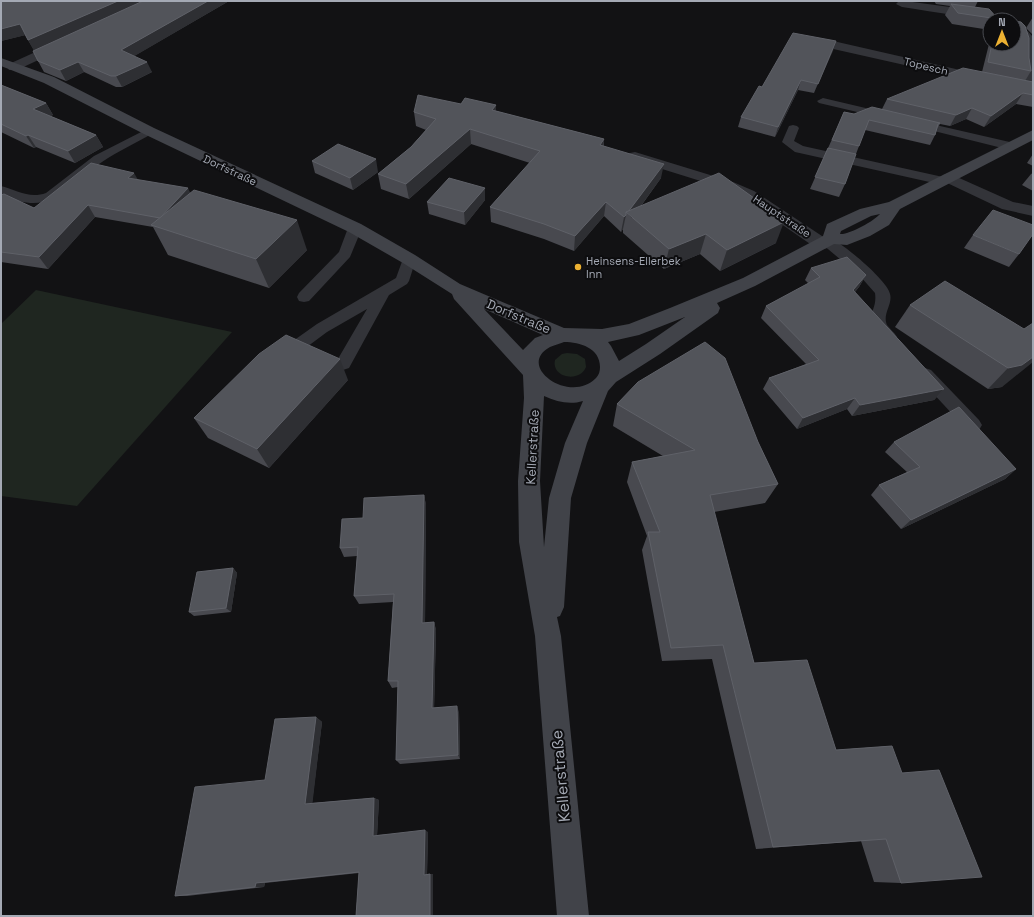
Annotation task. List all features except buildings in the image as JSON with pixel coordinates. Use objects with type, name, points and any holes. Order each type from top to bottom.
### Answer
[{"type":"main road","name":"Dorfstraße","points":[[7,64],[49,80],[149,131],[355,228],[409,259],[454,288],[541,327],[572,336]]},
{"type":"main road","name":"Hauptstraße","points":[[572,336],[602,336],[632,330],[749,282],[827,241],[847,240],[883,221],[894,206],[1033,134]]},
{"type":"main road","name":"Hauptstraße","points":[[604,382],[749,282]]},
{"type":"main road","name":"Dorfstraße","points":[[454,288],[530,373]]},
{"type":"main road","points":[[572,336],[593,341],[602,348],[608,356],[611,366],[604,382],[588,393],[576,396],[562,395],[539,385],[530,373],[529,359],[533,350],[540,343],[551,337],[572,336]]},
{"type":"main road","name":"Kellerstraße","points":[[530,373],[534,398],[529,481],[531,542],[548,636],[572,916]]},
{"type":"main road","name":"Kellerstraße","points":[[548,636],[560,498],[576,443],[604,382]]},
{"type":"street","points":[[902,4],[982,16]]},
{"type":"street","points":[[1022,33],[1029,40],[1030,54],[1028,68],[1030,80],[1033,85]]},
{"type":"street","points":[[7,64],[74,38]]},
{"type":"street","name":"Topesch","points":[[820,42],[1033,90]]},
{"type":"street","name":"Hauptstraße","points":[[617,151],[735,188],[748,194],[827,241]]},
{"type":"street","points":[[946,180],[1008,206],[1033,211]]},
{"type":"lane","points":[[823,101],[1010,146]]},
{"type":"lane","points":[[793,128],[788,142],[799,149],[946,180]]},
{"type":"lane","points":[[1,190],[14,196],[31,200],[43,199],[50,196],[98,159],[149,131]]},
{"type":"lane","points":[[304,297],[345,254],[355,228]]},
{"type":"lane","points":[[827,241],[882,290],[884,296],[877,318],[882,329],[897,345]]},
{"type":"lane","points":[[271,364],[322,328],[402,281],[409,259]]},
{"type":"lane","points":[[343,364],[383,292]]},
{"type":"lane","points":[[913,361],[984,437]]},
{"type":"shaded area","points":[[36,290],[232,332],[77,506],[1,496],[1,324]]},
{"type":"shaded area","points":[[562,354],[577,354],[585,359],[586,367],[583,372],[572,377],[561,374],[557,371],[555,360]]},
{"type":"place","name":"Heinsens-Ellerbek Inn","points":[[578,267]]}]
